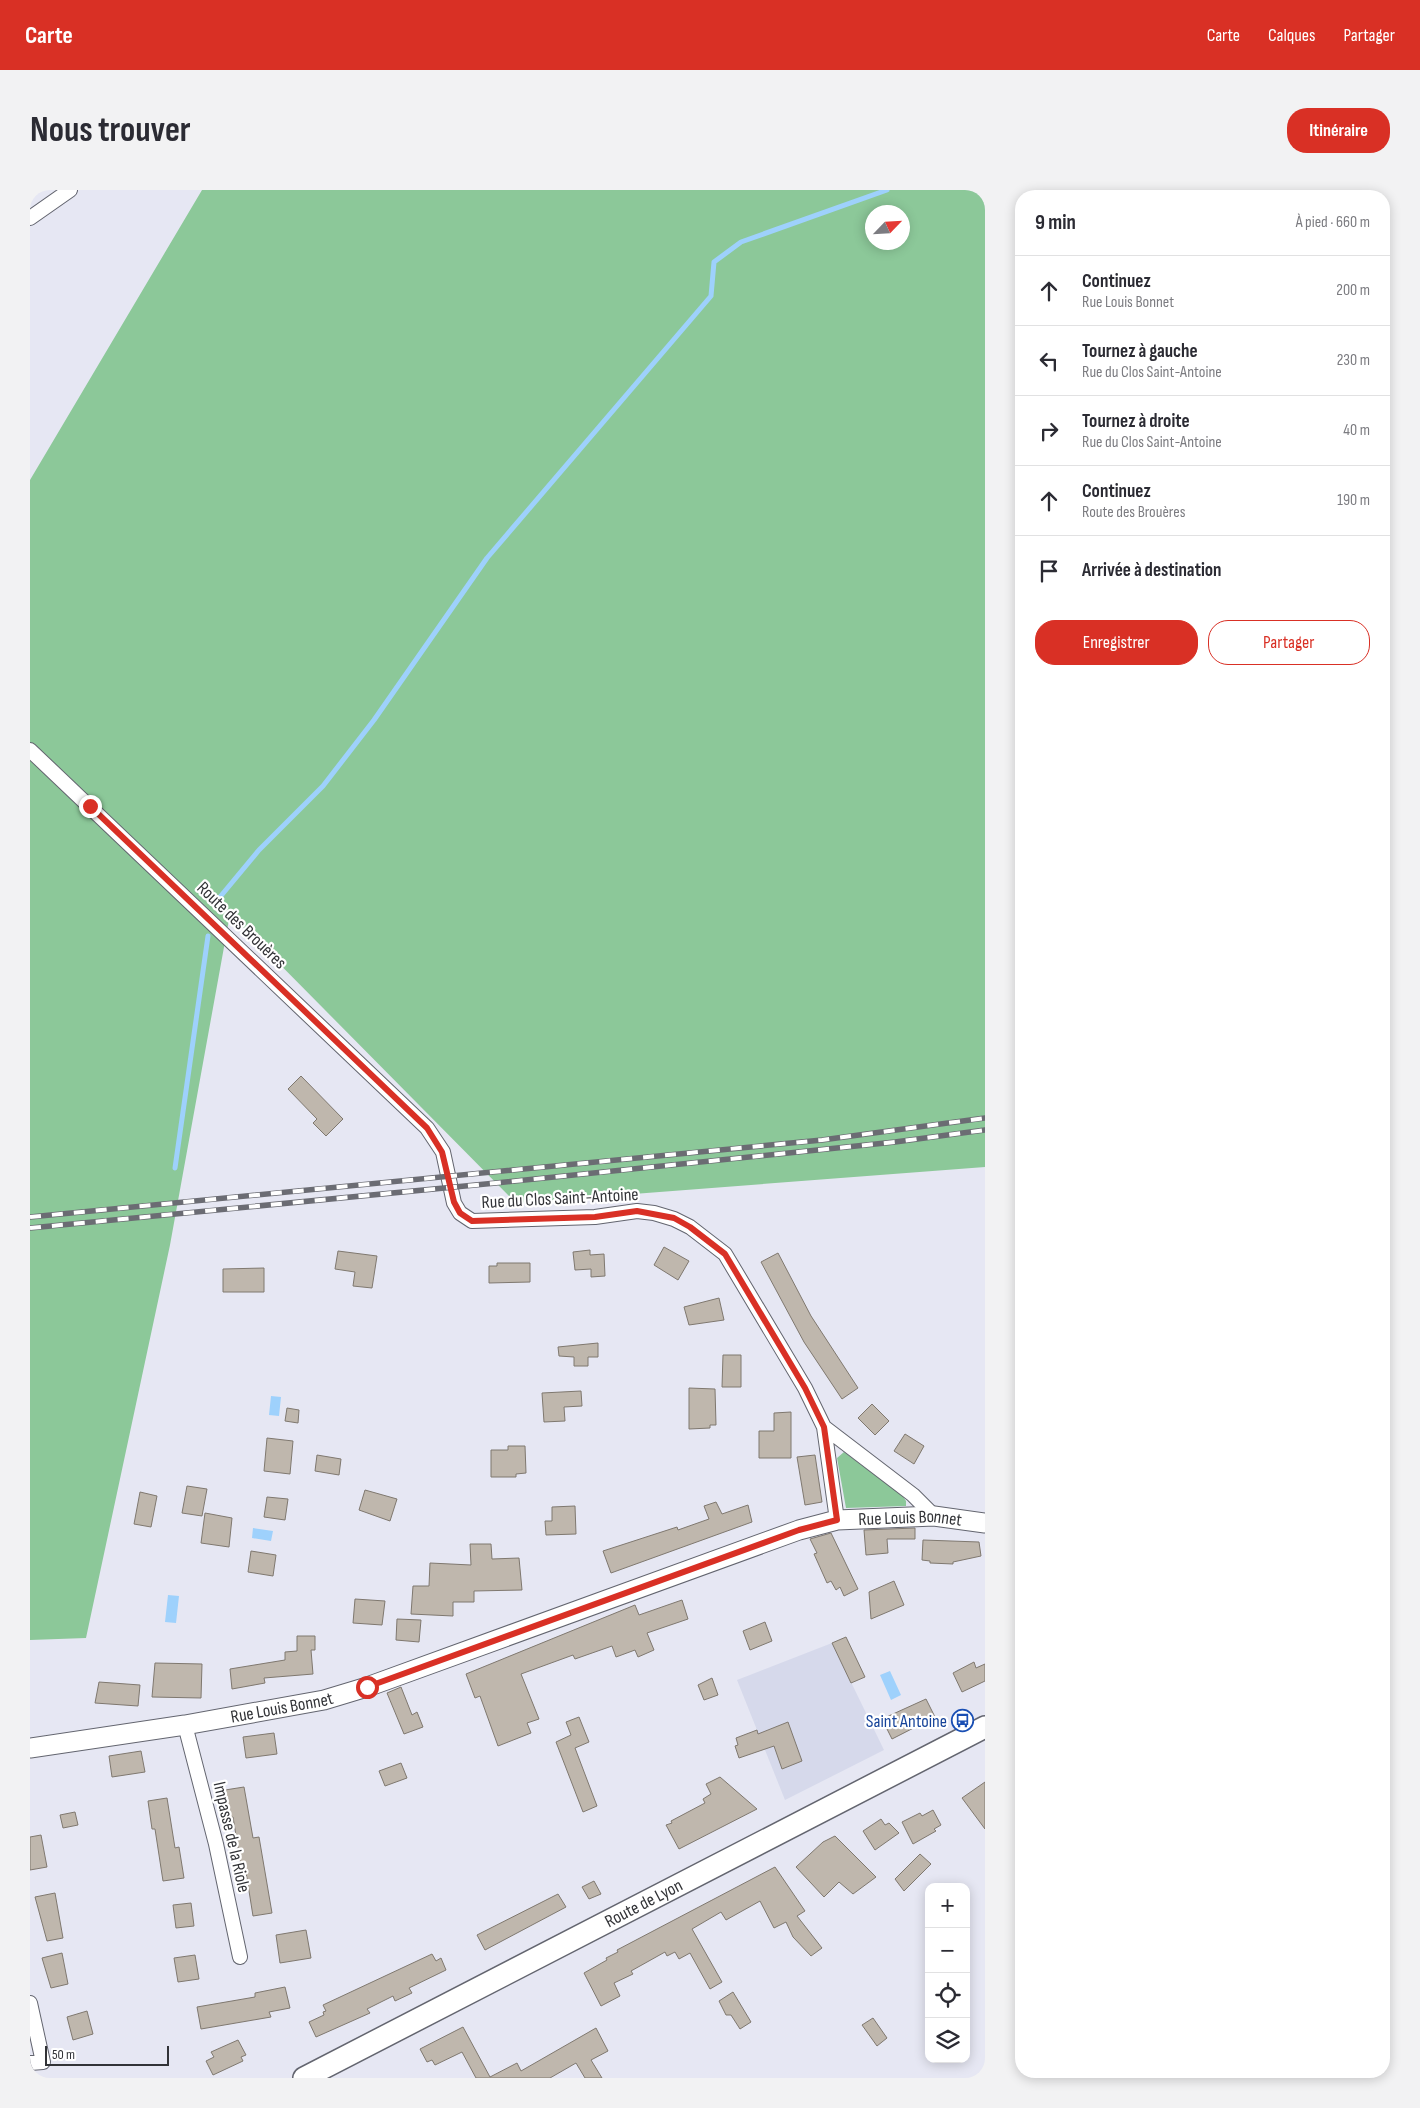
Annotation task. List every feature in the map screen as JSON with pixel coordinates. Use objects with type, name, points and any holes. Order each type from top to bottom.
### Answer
[{"type":"main road","name":"Route de Lyon","points":[[304,2078],[985,1727]]},
{"type":"street","points":[[30,218],[70,190]]},
{"type":"street","name":"Route des Brouères","points":[[30,750],[427,1128]]},
{"type":"street","name":"Rue du Clos Saint-Antoine","points":[[427,1128],[442,1152],[454,1202],[460,1213],[472,1221],[595,1217],[637,1211],[674,1218],[708,1240],[725,1254],[739,1274],[805,1388],[824,1427],[837,1520]]},
{"type":"street","name":"Rue du Clos Saint-Antoine","points":[[824,1427],[913,1495],[934,1516]]},
{"type":"street","name":"Rue Louis Bonnet","points":[[30,1748],[185,1725],[324,1700],[367,1687],[799,1530],[837,1520],[934,1516],[985,1523]]},
{"type":"street","name":"Impasse de la Riole","points":[[185,1725],[216,1844],[240,1957]]},
{"type":"street","points":[[30,2003],[32,2023],[43,2062],[30,2063]]},
{"type":"shaded area","points":[[832,1643],[884,1750],[785,1800],[737,1680]]},
{"type":"green space","points":[[202,190],[985,190],[985,1167],[516,1203],[230,914],[170,1245],[86,1638],[30,1640],[30,480]]},
{"type":"green space","points":[[844,1452],[902,1495],[906,1501],[906,1506],[846,1508],[837,1458]]},
{"type":"water","points":[[271,1396],[281,1397],[279,1416],[269,1415]]},
{"type":"water","points":[[253,1528],[273,1531],[271,1541],[252,1538]]},
{"type":"water","points":[[168,1595],[179,1596],[176,1623],[165,1622]]},
{"type":"water","points":[[890,1671],[901,1695],[891,1700],[880,1675]]},
{"type":"building","points":[[301,1076],[343,1119],[326,1136],[313,1123],[317,1119],[288,1089]]},
{"type":"building","points":[[664,1247],[689,1261],[678,1280],[654,1265]]},
{"type":"building","points":[[590,1250],[590,1255],[604,1254],[605,1276],[591,1277],[591,1269],[575,1270],[573,1252]]},
{"type":"building","points":[[338,1251],[377,1256],[372,1288],[353,1286],[355,1272],[335,1269]]},
{"type":"building","points":[[778,1253],[811,1316],[858,1388],[842,1399],[804,1342],[761,1262]]},
{"type":"building","points":[[497,1263],[530,1263],[530,1282],[489,1283],[489,1266],[497,1266]]},
{"type":"building","points":[[264,1268],[264,1292],[223,1292],[223,1269]]},
{"type":"building","points":[[719,1298],[724,1320],[689,1325],[684,1307]]},
{"type":"building","points":[[598,1343],[598,1357],[588,1357],[588,1366],[574,1366],[574,1357],[559,1356],[558,1347]]},
{"type":"building","points":[[723,1355],[741,1355],[741,1387],[722,1387]]},
{"type":"building","points":[[689,1388],[715,1389],[716,1425],[710,1425],[710,1428],[689,1429]]},
{"type":"building","points":[[581,1391],[582,1406],[564,1407],[565,1421],[544,1422],[542,1393]]},
{"type":"building","points":[[872,1404],[889,1421],[875,1435],[858,1418]]},
{"type":"building","points":[[287,1408],[299,1410],[298,1423],[285,1421]]},
{"type":"building","points":[[791,1412],[791,1458],[759,1458],[759,1431],[774,1431],[774,1413]]},
{"type":"building","points":[[905,1434],[924,1446],[914,1464],[894,1451]]},
{"type":"building","points":[[267,1438],[293,1441],[290,1474],[264,1471]]},
{"type":"building","points":[[508,1446],[525,1446],[526,1473],[516,1474],[516,1477],[491,1477],[491,1450],[508,1450]]},
{"type":"building","points":[[317,1455],[341,1459],[339,1475],[315,1471]]},
{"type":"building","points":[[815,1455],[822,1502],[805,1505],[797,1457]]},
{"type":"building","points":[[187,1486],[207,1489],[202,1516],[182,1513]]},
{"type":"building","points":[[365,1490],[397,1499],[390,1521],[359,1510]]},
{"type":"building","points":[[140,1492],[157,1496],[151,1527],[134,1524]]},
{"type":"building","points":[[267,1497],[288,1499],[285,1520],[264,1517]]},
{"type":"building","points":[[716,1502],[722,1514],[748,1505],[752,1522],[611,1573],[603,1551],[677,1527],[678,1530],[709,1519],[704,1506]]},
{"type":"building","points":[[575,1506],[576,1534],[546,1535],[545,1521],[552,1521],[552,1507]]},
{"type":"building","points":[[205,1513],[232,1518],[229,1547],[201,1543]]},
{"type":"building","points":[[915,1528],[915,1539],[887,1539],[888,1553],[866,1555],[864,1530]]},
{"type":"building","points":[[831,1533],[858,1589],[844,1596],[840,1587],[836,1590],[831,1581],[827,1583],[814,1554],[817,1553],[810,1539]]},
{"type":"building","points":[[923,1540],[979,1542],[981,1556],[953,1562],[953,1564],[930,1563],[930,1561],[922,1560]]},
{"type":"building","points":[[470,1544],[491,1544],[492,1559],[519,1558],[522,1590],[474,1591],[474,1602],[453,1602],[453,1616],[411,1614],[413,1586],[429,1586],[430,1563],[471,1565]]},
{"type":"building","points":[[251,1551],[276,1555],[273,1576],[248,1572]]},
{"type":"building","points":[[894,1581],[904,1605],[871,1619],[869,1592]]},
{"type":"building","points":[[355,1599],[385,1601],[382,1625],[353,1623]]},
{"type":"building","points":[[682,1600],[688,1619],[647,1633],[654,1650],[638,1657],[635,1650],[616,1657],[612,1646],[575,1659],[573,1655],[521,1674],[539,1719],[527,1723],[531,1733],[498,1746],[480,1696],[475,1698],[466,1674],[635,1605],[639,1615]]},
{"type":"building","points":[[397,1619],[421,1620],[419,1642],[396,1640]]},
{"type":"building","points":[[765,1622],[772,1641],[750,1650],[743,1631]]},
{"type":"building","points":[[297,1636],[315,1636],[315,1650],[311,1650],[313,1674],[264,1678],[265,1683],[232,1689],[230,1669],[285,1660],[285,1652],[297,1651]]},
{"type":"building","points":[[846,1637],[865,1677],[851,1683],[832,1643]]},
{"type":"building","points":[[974,1662],[976,1668],[985,1664],[985,1681],[962,1692],[953,1673]]},
{"type":"building","points":[[155,1663],[202,1664],[201,1698],[152,1697]]},
{"type":"building","points":[[712,1678],[718,1695],[704,1700],[698,1685]]},
{"type":"building","points":[[99,1682],[140,1685],[138,1706],[95,1703]]},
{"type":"building","points":[[401,1687],[412,1715],[417,1712],[423,1727],[404,1734],[387,1693]]},
{"type":"building","points":[[926,1699],[935,1717],[892,1739],[882,1719]]},
{"type":"building","points":[[579,1717],[589,1742],[575,1748],[597,1806],[583,1812],[556,1742],[571,1735],[566,1722]]},
{"type":"building","points":[[788,1722],[802,1761],[782,1769],[774,1746],[739,1758],[735,1746],[738,1745],[736,1738],[757,1730],[758,1734]]},
{"type":"building","points":[[274,1733],[277,1754],[246,1758],[243,1737]]},
{"type":"building","points":[[141,1751],[145,1772],[112,1777],[109,1756]]},
{"type":"building","points":[[401,1763],[407,1778],[385,1786],[379,1771]]},
{"type":"building","points":[[720,1777],[757,1809],[679,1849],[666,1825],[705,1803],[703,1799],[711,1794],[706,1784]]},
{"type":"building","points":[[985,1782],[985,1829],[962,1798]]},
{"type":"building","points":[[244,1787],[253,1838],[259,1837],[272,1913],[253,1916],[245,1866],[241,1866],[233,1817],[230,1818],[225,1790]]},
{"type":"building","points":[[167,1798],[175,1848],[179,1847],[184,1878],[163,1881],[155,1829],[152,1829],[148,1801]]},
{"type":"building","points":[[933,1810],[941,1825],[934,1829],[936,1831],[913,1844],[902,1822],[920,1813],[922,1816]]},
{"type":"building","points":[[75,1812],[78,1825],[63,1828],[60,1815]]},
{"type":"building","points":[[881,1819],[885,1825],[889,1823],[899,1833],[875,1850],[863,1831]]},
{"type":"building","points":[[41,1835],[47,1867],[30,1870],[30,1837]]},
{"type":"building","points":[[835,1836],[876,1877],[853,1894],[839,1882],[824,1897],[796,1867],[823,1842]]},
{"type":"building","points":[[920,1854],[931,1864],[904,1891],[895,1879]]},
{"type":"building","points":[[775,1867],[805,1911],[797,1916],[822,1948],[811,1956],[793,1937],[786,1922],[774,1928],[760,1901],[726,1920],[721,1912],[692,1929],[722,1982],[710,1989],[690,1953],[679,1959],[675,1952],[667,1956],[665,1952],[631,1971],[633,1974],[614,1983],[620,1996],[601,2006],[584,1973],[607,1960],[606,1958],[618,1952],[617,1950]]},
{"type":"building","points":[[594,1881],[601,1894],[589,1899],[582,1887]]},
{"type":"building","points":[[55,1893],[63,1938],[47,1941],[35,1897]]},
{"type":"building","points":[[558,1894],[566,1907],[485,1950],[477,1935]]},
{"type":"building","points":[[191,1903],[194,1926],[176,1928],[173,1905]]},
{"type":"building","points":[[306,1930],[311,1958],[280,1963],[276,1935]]},
{"type":"building","points":[[62,1953],[68,1984],[51,1988],[42,1958]]},
{"type":"building","points":[[432,1954],[436,1961],[441,1958],[446,1970],[409,1988],[412,1993],[395,2001],[393,1996],[367,2009],[370,2013],[316,2037],[309,2022],[324,2015],[323,2012],[326,2011],[323,2005]]},
{"type":"building","points":[[195,1955],[199,1979],[178,1982],[174,1958]]},
{"type":"building","points":[[285,1987],[290,2008],[269,2012],[271,2017],[201,2029],[197,2007],[255,1997],[255,1993]]},
{"type":"building","points":[[733,1992],[751,2022],[740,2029],[731,2015],[726,2015],[719,2001]]},
{"type":"building","points":[[87,2011],[93,2034],[73,2040],[67,2017]]},
{"type":"building","points":[[873,2018],[887,2038],[877,2046],[862,2025]]},
{"type":"building","points":[[463,2027],[490,2077],[517,2063],[521,2071],[596,2028],[608,2051],[591,2060],[602,2078],[585,2078],[576,2063],[550,2078],[476,2078],[462,2052],[435,2065],[432,2060],[427,2062],[420,2049]]},
{"type":"building","points":[[238,2040],[246,2055],[241,2057],[243,2061],[213,2075],[206,2061],[214,2057],[211,2052]]},
{"type":"waterway","points":[[215,903],[259,850],[323,786],[374,720],[487,558],[711,296],[714,262],[741,242],[887,190]]},
{"type":"waterway","points":[[175,1168],[208,936]]},
{"type":"railway","points":[[30,1217],[822,1140],[985,1118]]},
{"type":"railway","points":[[30,1228],[496,1183],[895,1142],[985,1130]]},
{"type":"place","name":"Saint Antoine","points":[[963,1721]]},
{"type":"route","points":[[90,806],[427,1128],[442,1152],[454,1202],[460,1213],[472,1221],[501,1221],[595,1217],[637,1211],[674,1218],[690,1227],[725,1254],[739,1274],[805,1388],[824,1427],[837,1520],[799,1530],[367,1687]]}]
